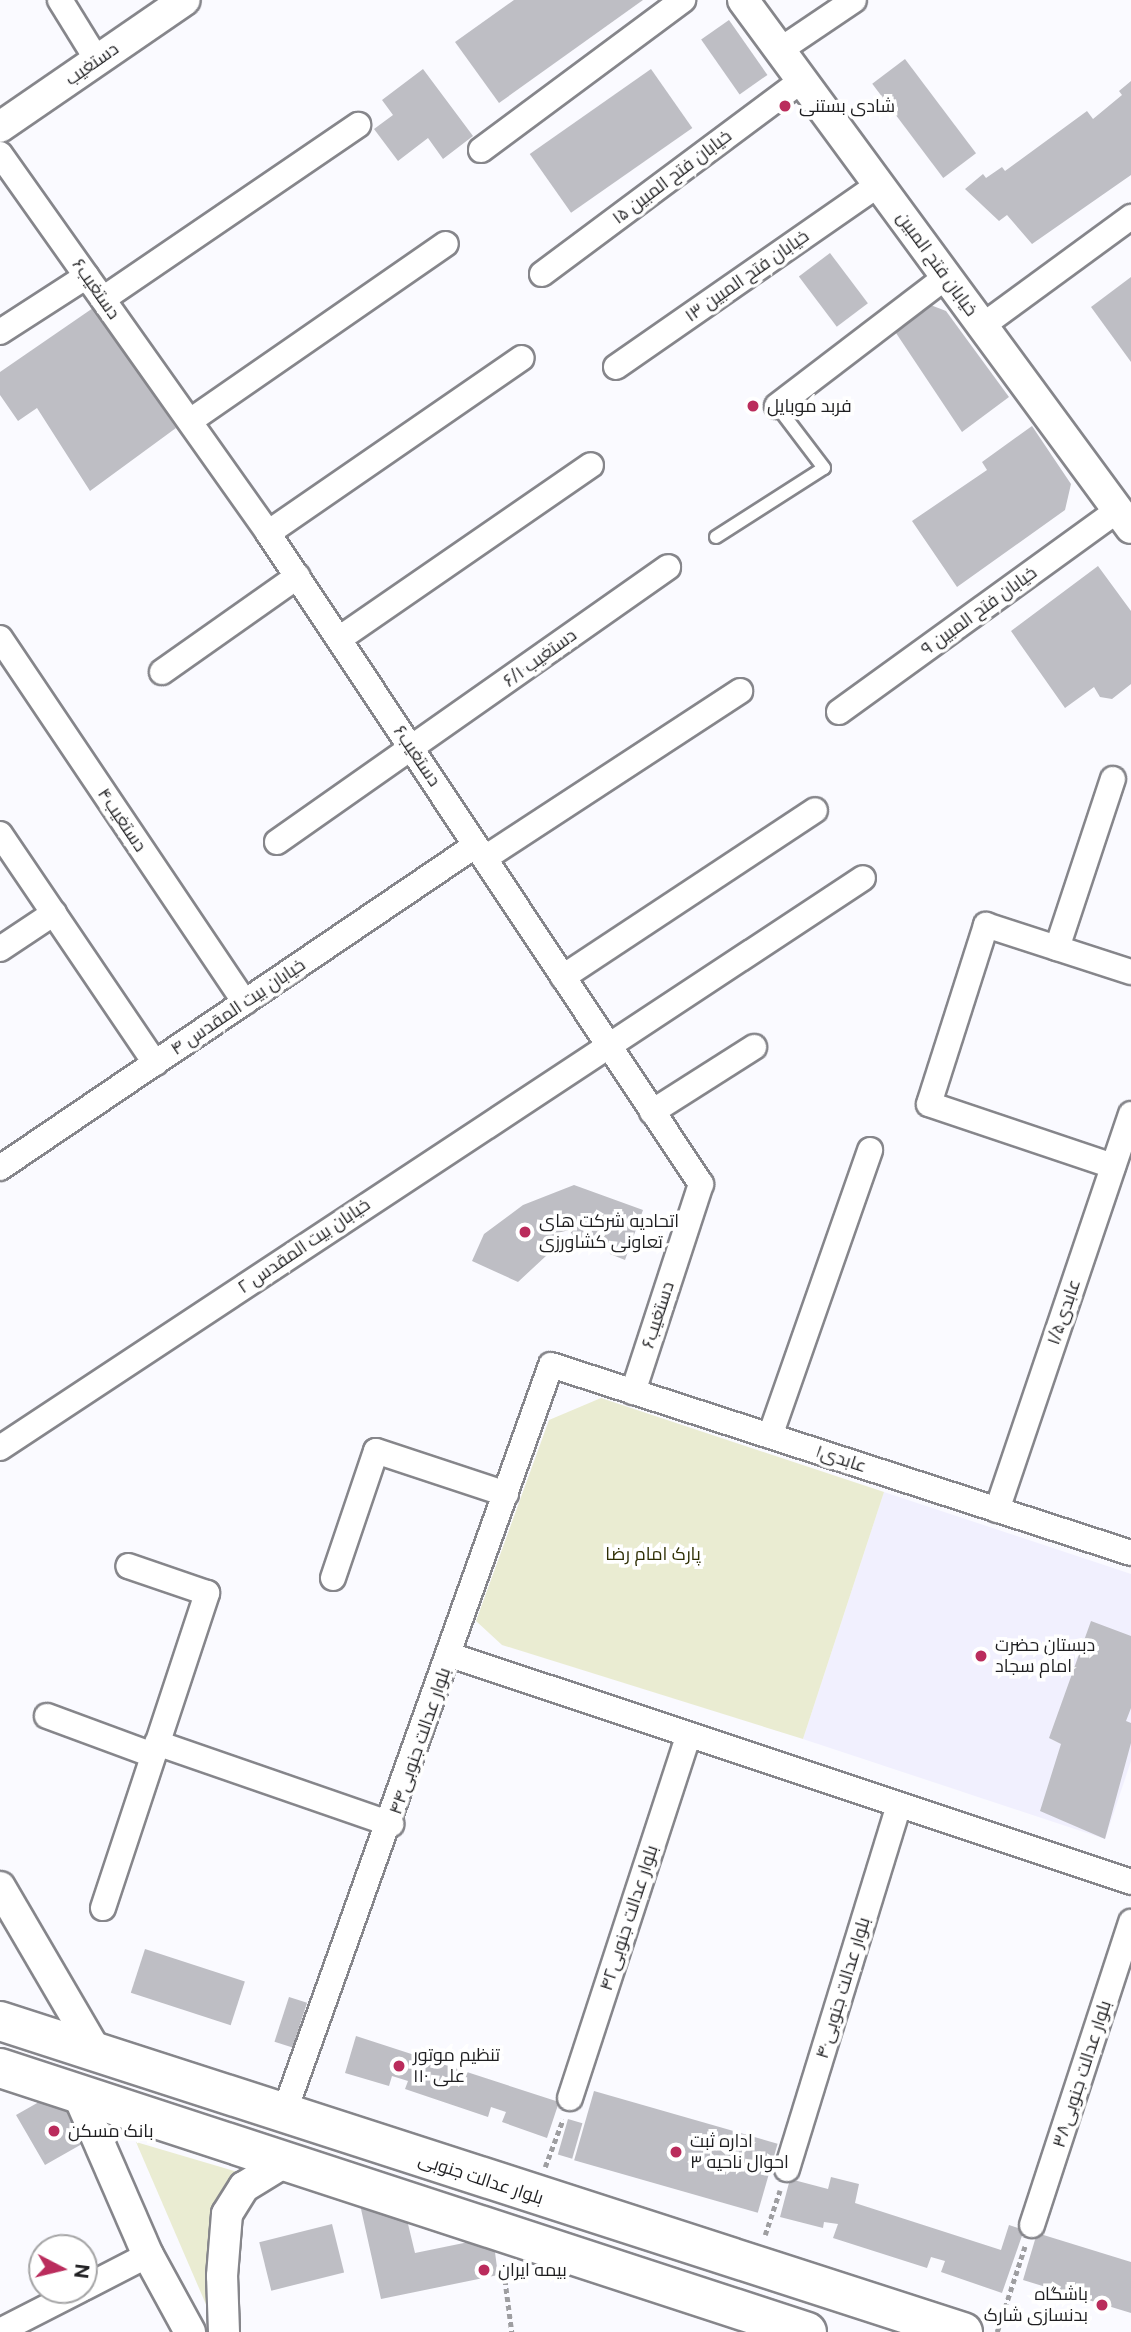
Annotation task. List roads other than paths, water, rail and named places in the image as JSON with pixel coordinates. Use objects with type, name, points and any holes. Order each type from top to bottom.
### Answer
[{"type":"main road","name":"بلوار عدالت جنوبی","points":[[0,2021],[283,2116],[963,2332]]},
{"type":"main road","points":[[0,2068],[555,2247],[729,2318],[807,2332]]},
{"type":"main road","points":[[552,2202],[555,2247]]},
{"type":"street","points":[[60,0],[97,60]]},
{"type":"street","name":"دستغیب","points":[[0,127],[185,0]]},
{"type":"street","points":[[481,150],[683,0]]},
{"type":"street","name":"خیابان فتح المبین","points":[[743,0],[1125,519]]},
{"type":"street","points":[[780,50],[854,0]]},
{"type":"street","name":"خیابان فتح المبین ۱۵","points":[[542,274],[802,80]]},
{"type":"street","points":[[103,299],[358,125]]},
{"type":"street","name":"دستغیب۶","points":[[0,154],[298,576],[701,1184],[633,1392]]},
{"type":"street","name":"خیابان فتح المبین ۱۳","points":[[616,367],[879,184]]},
{"type":"street","points":[[982,326],[1131,217]]},
{"type":"street","points":[[190,421],[446,244]]},
{"type":"street","points":[[0,332],[87,276]]},
{"type":"street","points":[[777,406],[947,276]]},
{"type":"street","points":[[268,533],[522,358]]},
{"type":"street","points":[[339,639],[591,465]]},
{"type":"street","name":"خیابان فتح المبین ۹","points":[[839,712],[1125,519]]},
{"type":"street","name":"دستغیب۶/۱۰","points":[[277,842],[413,750],[668,567]]},
{"type":"street","points":[[162,673],[298,576]]},
{"type":"street","name":"دستغیب۴","points":[[0,638],[245,1002]]},
{"type":"street","name":"خیابان بیت المقدس ۴","points":[[0,1168],[245,1002],[740,691]]},
{"type":"street","points":[[1057,948],[1113,779]]},
{"type":"street","points":[[563,977],[815,810]]},
{"type":"street","points":[[0,834],[155,1063]]},
{"type":"street","name":"خیابان بیت المقدس ۲","points":[[0,1448],[607,1044],[863,878]]},
{"type":"street","points":[[0,949],[54,913]]},
{"type":"street","points":[[1113,1166],[929,1104],[986,925],[1131,972]]},
{"type":"street","points":[[653,1112],[754,1047]]},
{"type":"street","name":"عابدی۱/۵","points":[[997,1510],[1131,1114]]},
{"type":"street","points":[[770,1436],[870,1150]]},
{"type":"street","name":"۱عابدی","points":[[551,1365],[1131,1553]]},
{"type":"street","name":"بلوار عدالت جنوبی۴۴","points":[[283,2116],[391,1824],[551,1365]]},
{"type":"street","points":[[333,1578],[376,1451],[506,1494]]},
{"type":"street","points":[[103,1908],[207,1593],[128,1566]]},
{"type":"street","points":[[450,1655],[688,1738],[1131,1882]]},
{"type":"street","points":[[47,1716],[391,1824]]},
{"type":"street","name":"بلوار عدالت جنوبی۴۲","points":[[570,2098],[688,1738]]},
{"type":"street","name":"بلوار عدالت جنوبی۴۰","points":[[787,2169],[899,1806]]},
{"type":"street","points":[[0,1887],[98,2055]]},
{"type":"street","points":[[0,1919],[0,1934]]},
{"type":"street","name":"بلوار عدالت جنوبی۳۸","points":[[1032,2225],[1131,1922]]},
{"type":"street","points":[[77,2092],[148,2255],[190,2332]]},
{"type":"street","points":[[224,2332],[222,2276],[227,2214],[244,2188],[288,2160]]},
{"type":"street","points":[[98,2281],[148,2255]]},
{"type":"street","points":[[0,2331],[53,2304]]},
{"type":"lane","points":[[716,537],[824,468],[777,406]]},
{"type":"place","name":"شادی بستنی","points":[[785,106]]},
{"type":"place","name":"فربد موبایل","points":[[753,406]]},
{"type":"place","name":"اتحادیه شرکت های تعاونی کشاورزی","points":[[525,1232]]},
{"type":"place","name":"دبستان حضرت امام سجاد","points":[[981,1656]]},
{"type":"place","name":"تنظیم موتور علی ۱۱۰","points":[[399,2066]]},
{"type":"place","name":"بانک مسکن","points":[[54,2131]]},
{"type":"place","name":"اداره ثبت احوال ناحیه ۳","points":[[676,2152]]},
{"type":"place","name":"بیمه ایران","points":[[484,2270]]},
{"type":"place","name":"باشگاه بدنسازی شارک","points":[[1102,2305]]},
{"type":"park label","name":"پارک امام رضا","points":[[653,1554]]}]
